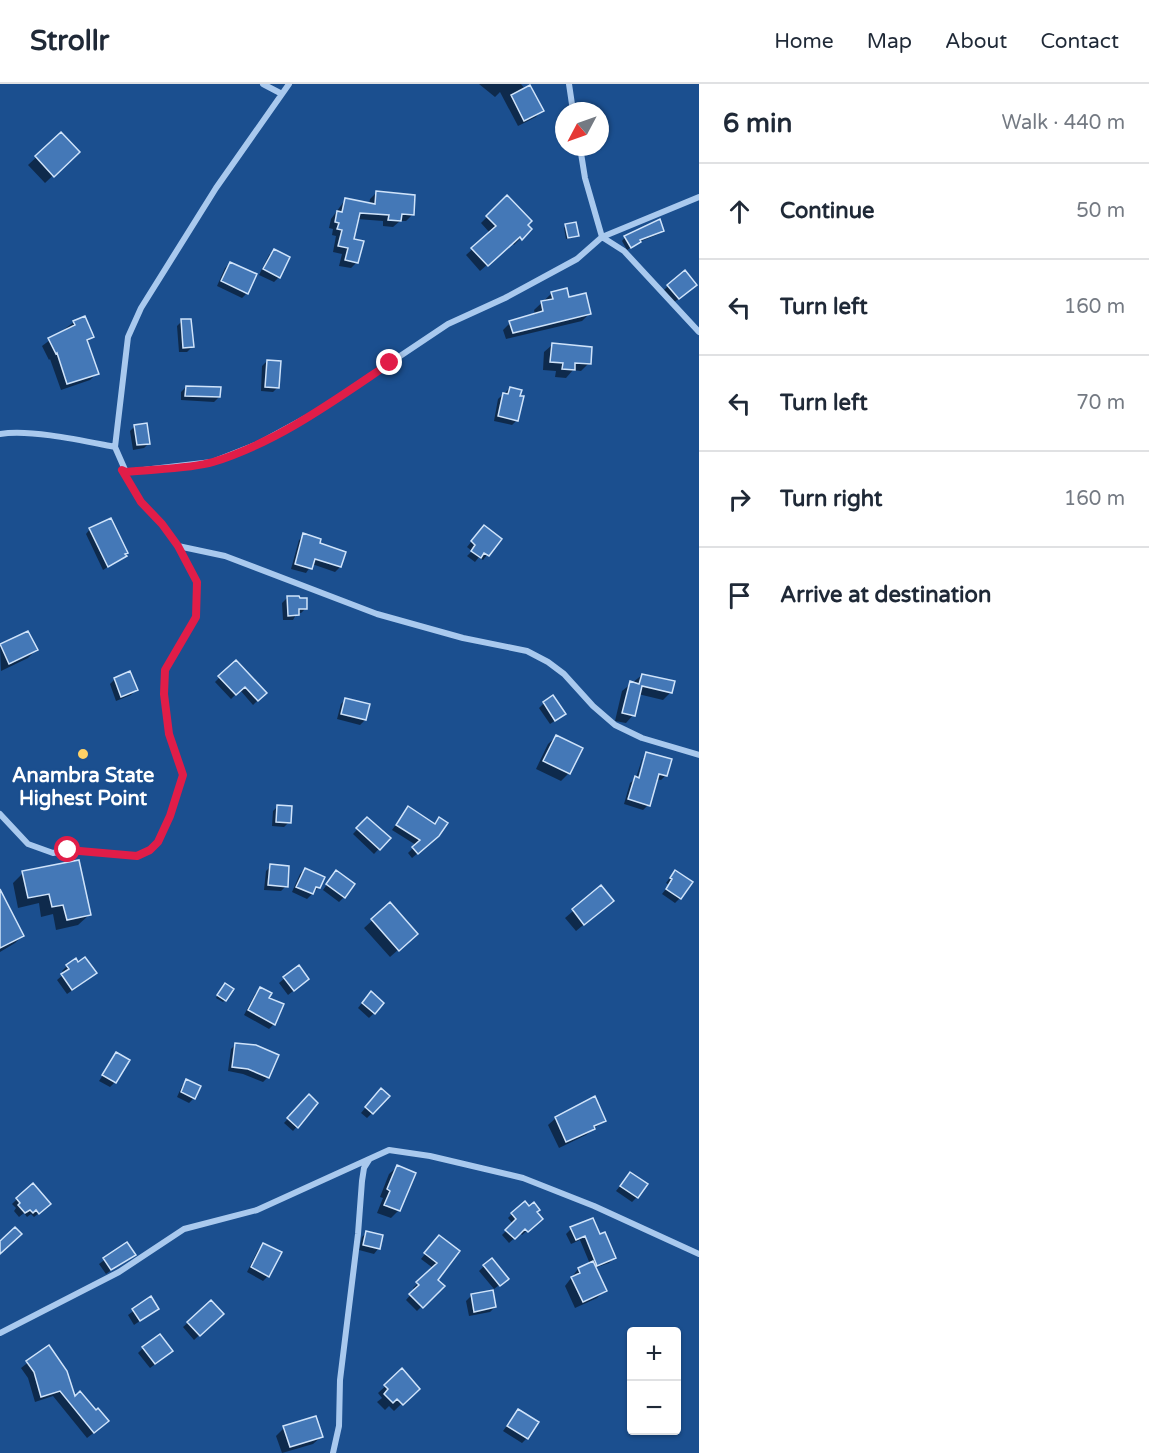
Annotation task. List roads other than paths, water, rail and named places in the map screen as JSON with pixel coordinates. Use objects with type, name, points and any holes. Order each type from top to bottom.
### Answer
[{"type":"street","points":[[263,84],[282,94]]},
{"type":"street","points":[[126,472],[115,447],[128,337],[141,308],[216,188],[289,84]]},
{"type":"street","points":[[569,84],[572,102]]},
{"type":"street","points":[[581,156],[585,178],[602,237],[624,251],[699,332]]},
{"type":"street","points":[[0,814],[28,843],[53,854],[68,850],[137,856],[150,850],[158,842],[175,803],[183,775],[169,734],[164,694],[165,670],[196,617],[197,582],[178,546],[162,524],[141,502],[122,470],[126,472],[212,462],[258,444],[315,413],[448,324],[505,298],[577,259],[602,237],[699,197]]},
{"type":"street","points":[[0,434],[11,432],[56,437],[115,447]]},
{"type":"street","points":[[178,546],[225,556],[376,614],[463,638],[527,651],[564,674],[593,706],[615,725],[642,738],[699,755]]},
{"type":"street","points":[[0,1333],[119,1272],[184,1229],[257,1210],[389,1150],[430,1156],[523,1178],[594,1206],[699,1254]]},
{"type":"street","points":[[333,1453],[339,1426],[340,1380],[358,1234],[362,1181],[364,1168],[369,1159]]},
{"type":"place","name":"Anambra State Highest Point","points":[[83,754]]}]
